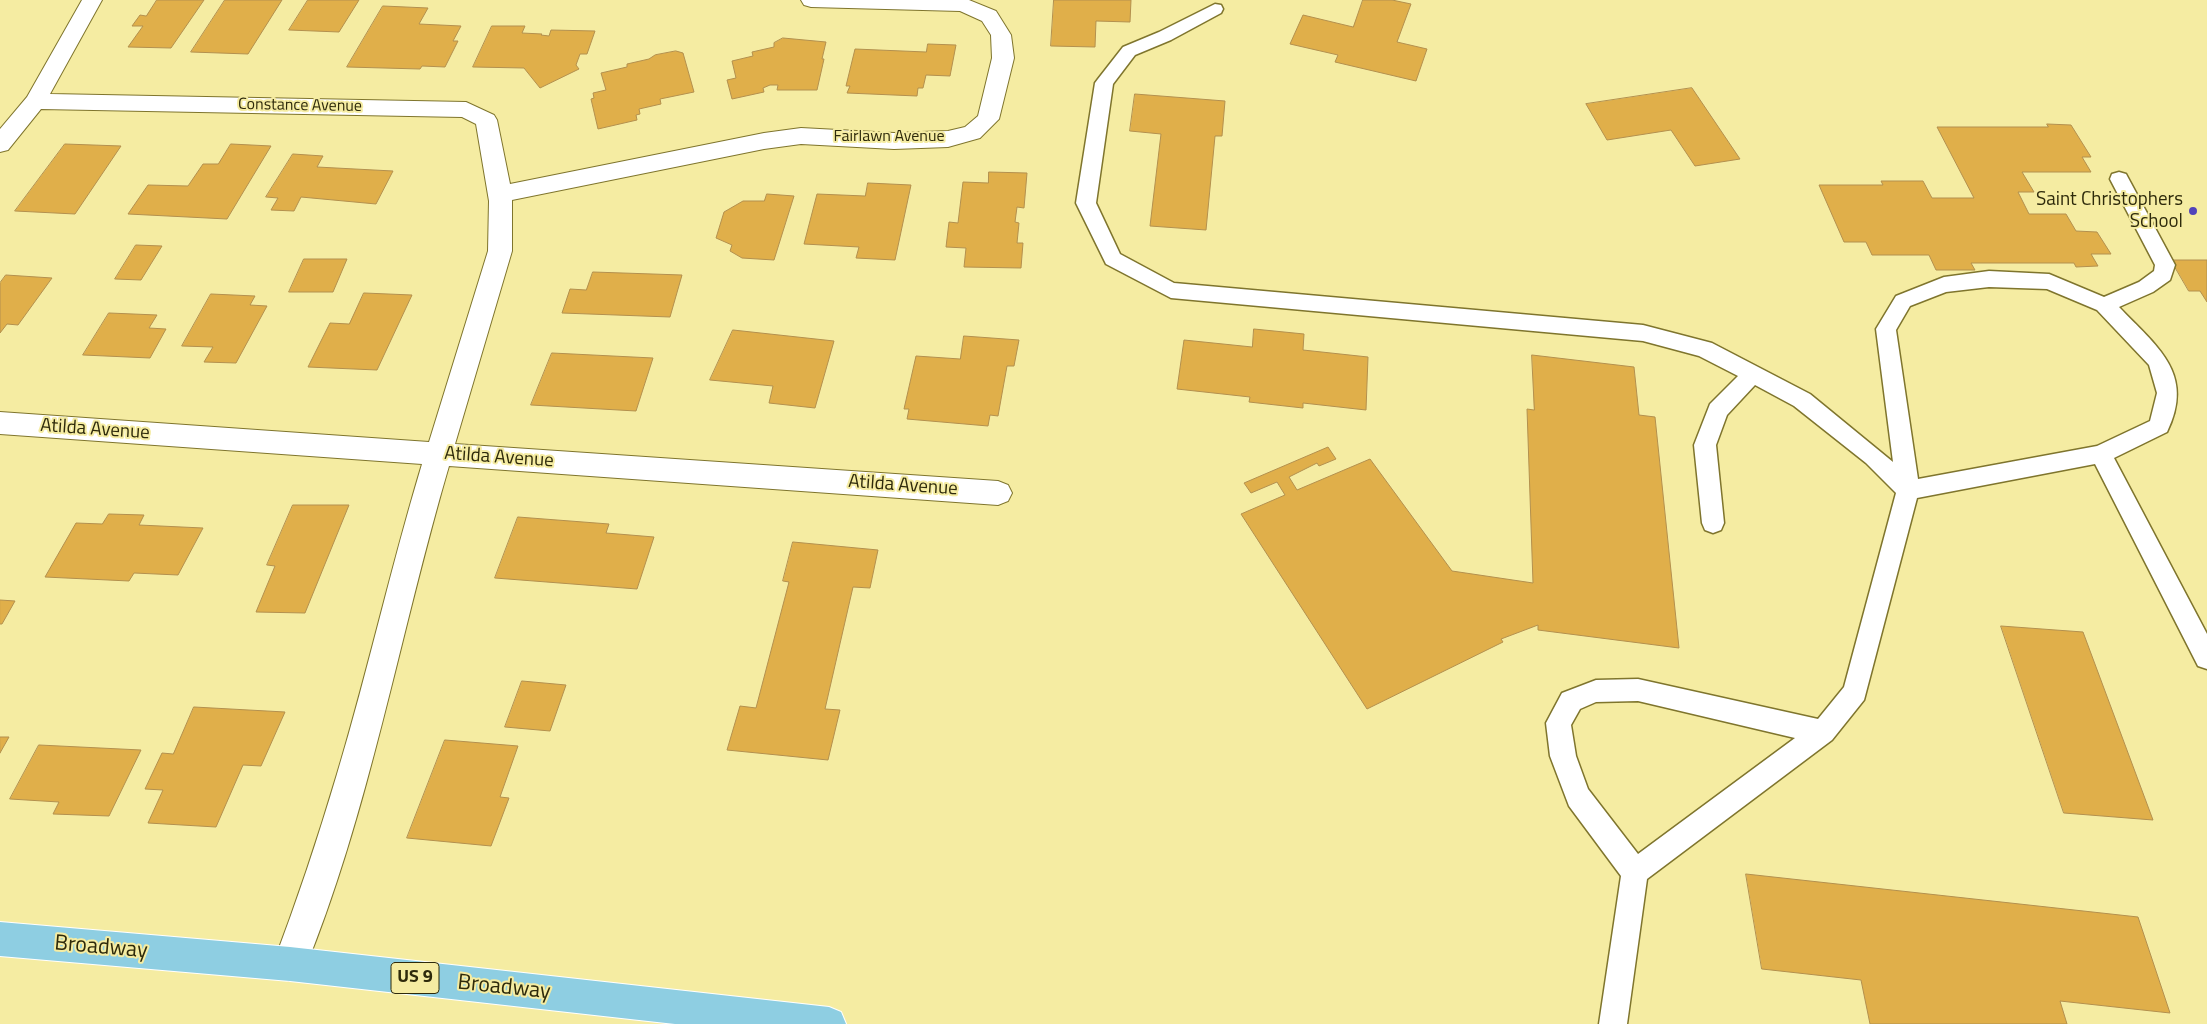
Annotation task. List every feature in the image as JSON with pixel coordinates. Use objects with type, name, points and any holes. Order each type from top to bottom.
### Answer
[{"type":"main road","name":"Broadway","points":[[0,939],[290,964],[829,1024]]},
{"type":"street","points":[[0,144],[35,100],[92,0]]},
{"type":"street","name":"Fairlawn Avenue","points":[[501,194],[764,141],[802,136],[894,141],[948,139],[972,133],[988,119],[1003,58],[1002,35],[988,16],[963,5],[810,0]]},
{"type":"street","name":"Constance Avenue","points":[[35,100],[466,110],[486,120],[501,194]]},
{"type":"street","points":[[290,964],[315,896],[353,774],[411,549],[500,251],[503,224],[501,194]]},
{"type":"street","name":"Atilda Avenue","points":[[0,423],[998,492]]},
{"type":"lane","points":[[1216,9],[1165,36],[1129,51],[1104,83],[1086,203],[1113,259],[1170,290],[1642,333],[1705,350],[1802,400],[1874,456],[1908,490]]},
{"type":"lane","points":[[2104,305],[2146,287],[2163,275],[2165,265],[2120,179]]},
{"type":"lane","points":[[1613,1024],[1635,872],[1823,732],[1855,692],[1908,490],[1886,329],[1903,301],[1944,285],[1989,279],[2049,282],[2104,305],[2158,361],[2168,393],[2159,426],[2101,454],[1908,490]]},
{"type":"lane","points":[[1714,523],[1705,445],[1718,410],[1753,374]]},
{"type":"lane","points":[[2101,454],[2207,658]]},
{"type":"lane","points":[[1635,872],[1578,797],[1562,756],[1558,723],[1571,701],[1596,691],[1638,690],[1823,732]]},
{"type":"building","points":[[157,0],[204,0],[171,48],[128,47],[143,26],[132,26],[140,15],[146,16]]},
{"type":"building","points":[[225,0],[282,0],[248,54],[191,52]]},
{"type":"building","points":[[308,0],[359,0],[339,32],[289,30]]},
{"type":"building","points":[[1054,0],[1131,0],[1130,22],[1096,21],[1095,47],[1051,46]]},
{"type":"building","points":[[1363,0],[1392,0],[1411,4],[1397,42],[1427,49],[1416,81],[1335,62],[1338,55],[1290,44],[1303,15],[1353,27]]},
{"type":"building","points":[[383,6],[428,8],[419,24],[461,26],[453,41],[458,41],[445,67],[422,66],[420,69],[347,67]]},
{"type":"building","points":[[492,26],[525,26],[522,33],[549,36],[551,30],[595,31],[587,54],[580,54],[576,65],[579,69],[540,88],[524,68],[473,67]]},
{"type":"building","points":[[783,38],[826,42],[817,90],[777,90],[778,85],[770,85],[763,88],[764,92],[732,99],[727,80],[736,78],[732,61],[753,56],[752,52],[774,47],[774,43]]},
{"type":"building","points":[[928,44],[956,45],[950,76],[926,75],[923,88],[918,88],[917,96],[847,93],[850,86],[846,86],[855,49],[926,52]]},
{"type":"building","points":[[676,51],[683,53],[694,92],[660,99],[661,104],[639,109],[640,114],[636,115],[637,120],[598,129],[591,99],[594,98],[593,93],[606,90],[601,73],[627,67],[627,64],[649,59],[655,55]]},
{"type":"building","points":[[1692,88],[1740,159],[1695,166],[1671,130],[1607,140],[1586,104]]},
{"type":"building","points":[[1135,94],[1225,101],[1222,136],[1215,136],[1206,230],[1150,226],[1161,134],[1130,131]]},
{"type":"building","points":[[2047,124],[2071,125],[2091,157],[2082,157],[2091,172],[2022,172],[2034,192],[2018,192],[2029,214],[2066,214],[2076,231],[2097,232],[2111,254],[2091,254],[2098,266],[2076,267],[2074,263],[1971,263],[1975,270],[1936,270],[1929,255],[1872,255],[1866,242],[1844,242],[1819,185],[1883,185],[1881,181],[1923,181],[1932,198],[1974,198],[1937,127],[2048,127]]},
{"type":"building","points":[[65,144],[121,146],[75,214],[15,211]]},
{"type":"building","points":[[231,144],[271,146],[227,219],[128,214],[148,185],[188,186],[203,164],[218,164]]},
{"type":"building","points":[[293,154],[323,156],[317,167],[393,171],[376,204],[301,197],[294,211],[271,210],[278,198],[266,197]]},
{"type":"building","points":[[989,172],[1027,173],[1024,208],[1017,207],[1015,222],[1019,223],[1017,243],[1023,243],[1021,268],[964,267],[966,248],[946,247],[949,222],[958,223],[963,182],[988,183]]},
{"type":"building","points":[[868,183],[911,185],[895,260],[856,258],[859,247],[804,244],[817,194],[865,196]]},
{"type":"building","points":[[767,194],[794,196],[774,260],[742,258],[730,251],[732,245],[716,238],[724,212],[743,201],[764,201]]},
{"type":"building","points":[[136,245],[162,246],[141,280],[115,279]]},
{"type":"building","points":[[304,259],[347,259],[333,292],[289,292]]},
{"type":"building","points":[[2171,260],[2207,260],[2207,302],[2200,291],[2189,291]]},
{"type":"building","points":[[593,272],[682,275],[670,317],[562,313],[570,289],[586,290]]},
{"type":"building","points":[[6,275],[52,278],[18,325],[7,324],[0,333],[0,283]]},
{"type":"building","points":[[364,293],[412,295],[377,370],[308,367],[330,323],[349,324]]},
{"type":"building","points":[[211,294],[255,296],[250,305],[267,306],[236,363],[204,362],[213,347],[182,346]]},
{"type":"building","points":[[109,313],[157,315],[149,328],[166,329],[150,358],[83,355]]},
{"type":"building","points":[[1254,329],[1304,334],[1303,350],[1368,357],[1366,410],[1303,403],[1303,408],[1249,402],[1250,397],[1177,389],[1184,340],[1252,347]]},
{"type":"building","points":[[733,330],[834,341],[815,408],[769,403],[773,386],[710,380]]},
{"type":"building","points":[[964,336],[1019,340],[1014,366],[1007,366],[998,416],[990,415],[988,426],[907,419],[909,409],[904,409],[916,356],[960,359]]},
{"type":"building","points":[[552,353],[653,358],[636,411],[531,405]]},
{"type":"building","points":[[1532,355],[1634,367],[1639,415],[1655,417],[1679,648],[1538,630],[1538,625],[1501,639],[1503,642],[1367,709],[1241,514],[1285,495],[1277,482],[1251,493],[1244,483],[1328,447],[1336,459],[1319,466],[1317,463],[1289,477],[1297,490],[1370,459],[1452,571],[1533,583],[1527,409],[1534,410]]},
{"type":"building","points":[[293,505],[349,505],[305,613],[256,612],[275,566],[267,565]]},
{"type":"building","points":[[109,514],[144,515],[139,525],[203,528],[178,575],[134,573],[129,581],[45,577],[76,523],[102,524]]},
{"type":"building","points":[[518,517],[609,524],[606,533],[654,537],[637,589],[495,578]]},
{"type":"building","points":[[793,542],[878,550],[870,588],[853,587],[825,709],[840,710],[828,760],[727,750],[740,706],[756,708],[789,582],[783,581]]},
{"type":"building","points":[[0,600],[15,601],[2,624],[0,624]]},
{"type":"building","points":[[2001,626],[2083,632],[2153,820],[2064,813]]},
{"type":"building","points":[[522,681],[566,685],[550,731],[505,727]]},
{"type":"building","points":[[194,707],[285,712],[261,766],[243,765],[216,827],[148,823],[163,790],[145,789],[162,753],[173,754]]},
{"type":"building","points":[[0,737],[9,737],[0,753]]},
{"type":"building","points":[[445,740],[518,746],[500,797],[509,798],[491,846],[407,838]]},
{"type":"building","points":[[39,745],[141,750],[109,816],[53,814],[59,802],[10,799]]},
{"type":"building","points":[[1746,874],[2138,917],[2170,1013],[2060,1001],[2067,1024],[1870,1024],[1861,980],[1762,969]]},
{"type":"place","name":"Saint Christophers School","points":[[2193,211]]}]
